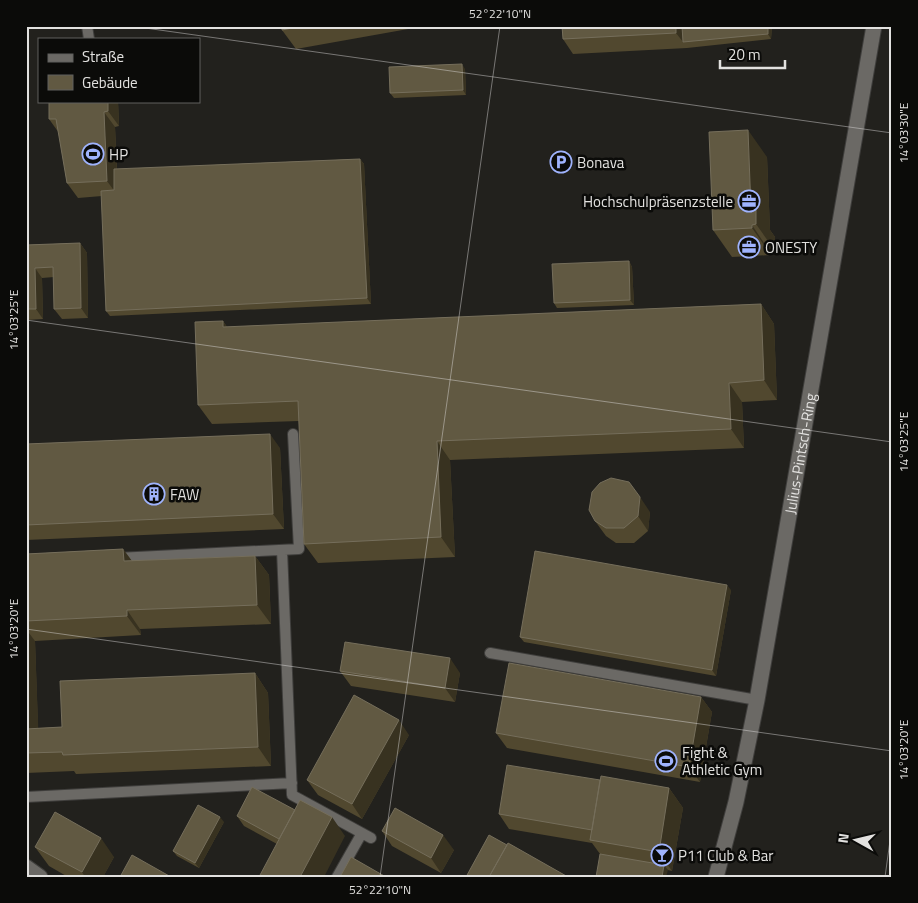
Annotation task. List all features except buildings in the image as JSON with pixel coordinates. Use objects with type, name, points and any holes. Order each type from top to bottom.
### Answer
[{"type":"street","name":"Julius-Pintsch-Ring","points":[[716,877],[736,802],[757,700],[874,26]]},
{"type":"street","points":[[26,867],[40,877]]},
{"type":"lane","points":[[105,559],[299,549],[293,434]]},
{"type":"lane","points":[[282,550],[292,795],[367,835],[337,877]]},
{"type":"lane","points":[[490,653],[757,700]]},
{"type":"lane","points":[[26,797],[292,783]]},
{"type":"place","name":"HP","points":[[93,154]]},
{"type":"place","name":"Bonava","points":[[561,162]]},
{"type":"place","name":"Hochschulpräsenzstelle","points":[[749,201]]},
{"type":"place","name":"ONESTY","points":[[749,247]]},
{"type":"place","name":"FAW","points":[[154,494]]},
{"type":"place","name":"Fight & Athletic Gym","points":[[666,761]]},
{"type":"place","name":"P11 Club & Bar","points":[[662,855]]}]
